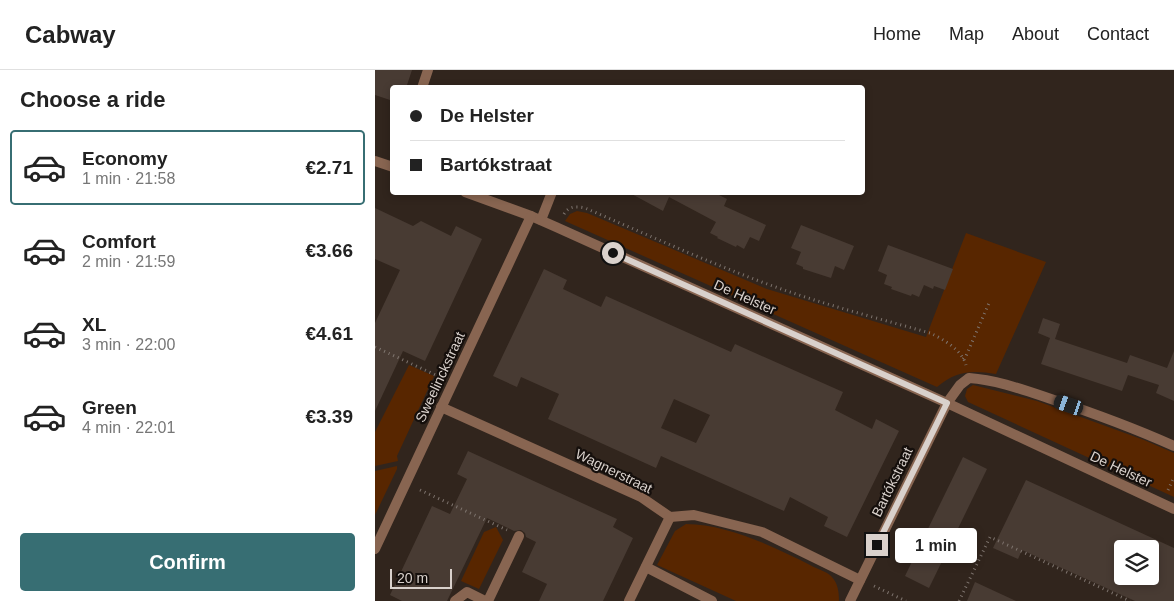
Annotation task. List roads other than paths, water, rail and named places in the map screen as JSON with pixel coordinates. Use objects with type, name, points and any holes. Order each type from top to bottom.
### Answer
[{"type":"street","points":[[423,85],[428,70]]},
{"type":"street","points":[[375,161],[390,166]]},
{"type":"street","name":"De Helster","points":[[473,195],[557,227],[947,403],[1174,509]]},
{"type":"street","points":[[541,220],[550,195]]},
{"type":"street","name":"Sweelinckstraat","points":[[375,549],[531,216]]},
{"type":"street","points":[[947,403],[969,378],[989,379],[1099,415],[1174,446]]},
{"type":"street","name":"Bartókstraat","points":[[850,601],[947,403]]},
{"type":"street","name":"Wagnerstraat","points":[[441,407],[641,497],[670,517]]},
{"type":"street","points":[[629,601],[670,517],[694,515],[762,532],[860,580]]},
{"type":"street","points":[[455,601],[467,592],[486,601],[519,536]]},
{"type":"street","points":[[646,567],[712,601]]}]
